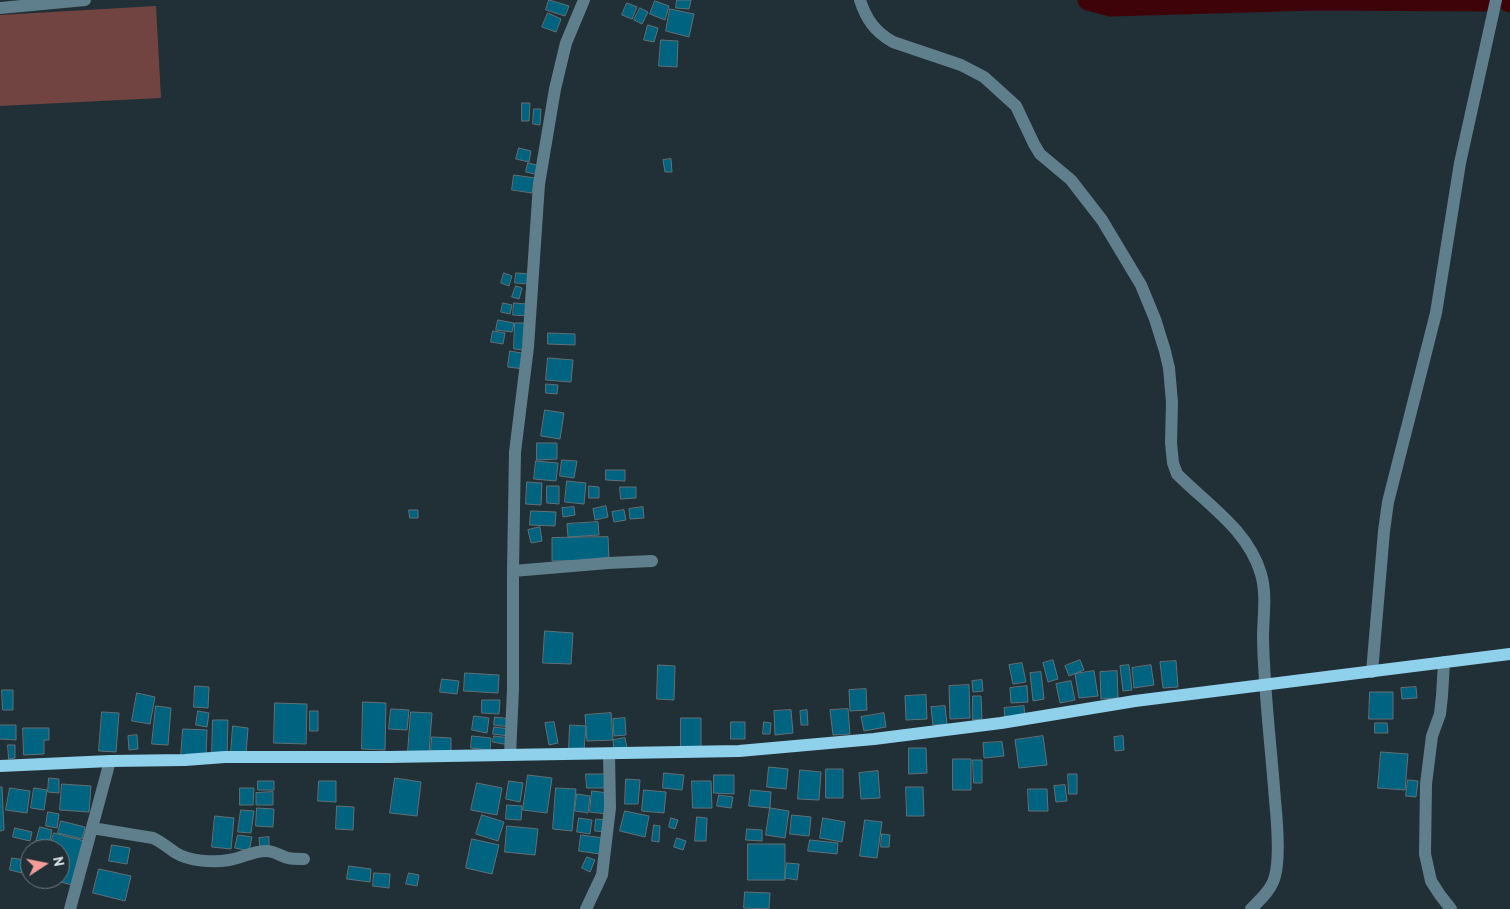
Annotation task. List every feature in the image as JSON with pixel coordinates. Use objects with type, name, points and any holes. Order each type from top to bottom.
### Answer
[{"type":"main road","points":[[0,766],[225,757],[510,756],[739,751],[874,739],[1001,723],[1134,701],[1510,654]]},
{"type":"street","points":[[0,8],[85,0]]},
{"type":"street","points":[[860,0],[868,20],[876,31],[884,37],[893,42],[969,69],[984,77],[1016,106],[1037,149],[1071,180],[1085,196],[1102,220],[1141,285],[1155,319],[1169,368],[1172,402],[1171,443],[1173,463],[1177,474],[1236,530],[1251,550],[1261,574],[1265,592],[1263,638],[1277,824],[1276,875],[1271,888],[1251,909]]},
{"type":"street","points":[[1372,672],[1388,502],[1436,313],[1460,163],[1496,0]]},
{"type":"street","points":[[510,756],[513,689],[515,452],[528,347],[539,184],[557,80],[579,2]]},
{"type":"street","points":[[513,571],[652,561]]},
{"type":"street","points":[[1444,662],[1440,714],[1432,736],[1426,777],[1425,854],[1431,881],[1452,909]]},
{"type":"street","points":[[586,909],[602,875],[610,808],[609,754]]},
{"type":"street","points":[[70,909],[110,761]]},
{"type":"street","points":[[92,828],[153,838],[178,854],[199,860],[218,862],[268,851],[290,859],[304,859]]},
{"type":"shaded area","points":[[156,6],[161,98],[0,106],[0,15]]},
{"type":"building","points":[[549,0],[569,6],[565,16],[546,10]]},
{"type":"building","points":[[677,0],[691,0],[689,9],[676,8]]},
{"type":"building","points":[[655,1],[669,6],[665,20],[650,14]]},
{"type":"building","points":[[627,3],[637,7],[632,19],[622,15]]},
{"type":"building","points":[[640,8],[648,12],[642,24],[634,20]]},
{"type":"building","points":[[670,9],[694,14],[689,37],[666,31]]},
{"type":"building","points":[[548,13],[561,19],[556,32],[542,27]]},
{"type":"building","points":[[648,25],[658,28],[654,42],[644,40]]},
{"type":"building","points":[[661,40],[678,41],[677,67],[659,66]]},
{"type":"building","points":[[522,103],[530,103],[529,121],[522,121]]},
{"type":"building","points":[[534,109],[541,109],[540,125],[533,124]]},
{"type":"building","points":[[519,148],[531,151],[529,162],[516,159]]},
{"type":"building","points":[[671,159],[672,172],[665,172],[663,160]]},
{"type":"building","points":[[528,163],[541,166],[539,175],[526,172]]},
{"type":"building","points":[[514,175],[535,178],[532,193],[512,190]]},
{"type":"building","points":[[504,273],[512,276],[509,286],[501,283]]},
{"type":"building","points":[[516,273],[531,274],[530,284],[515,283]]},
{"type":"building","points":[[516,286],[522,288],[519,299],[512,297]]},
{"type":"building","points":[[503,303],[512,305],[510,314],[501,312]]},
{"type":"building","points":[[514,303],[527,304],[527,316],[513,315]]},
{"type":"building","points":[[498,320],[514,323],[512,332],[496,330]]},
{"type":"building","points":[[515,323],[526,323],[524,350],[514,349]]},
{"type":"building","points":[[493,331],[505,333],[503,344],[491,342]]},
{"type":"building","points":[[548,333],[575,334],[575,345],[548,344]]},
{"type":"building","points":[[510,351],[527,354],[524,369],[508,367]]},
{"type":"building","points":[[548,358],[573,360],[571,382],[546,380]]},
{"type":"building","points":[[546,384],[558,385],[557,394],[546,393]]},
{"type":"building","points":[[545,410],[564,413],[560,439],[541,436]]},
{"type":"building","points":[[537,443],[557,443],[557,459],[537,460]]},
{"type":"building","points":[[562,460],[577,461],[574,478],[560,476]]},
{"type":"building","points":[[536,461],[558,463],[556,481],[534,479]]},
{"type":"building","points":[[606,470],[625,470],[625,481],[606,480]]},
{"type":"building","points":[[567,481],[586,483],[584,504],[565,502]]},
{"type":"building","points":[[527,482],[542,483],[541,505],[526,504]]},
{"type":"building","points":[[547,486],[559,486],[559,504],[547,503]]},
{"type":"building","points":[[589,486],[599,487],[599,498],[589,498]]},
{"type":"building","points":[[620,487],[636,487],[636,498],[621,499]]},
{"type":"building","points":[[606,506],[608,517],[595,520],[593,509]]},
{"type":"building","points":[[574,507],[575,515],[563,517],[562,508]]},
{"type":"building","points":[[643,507],[644,518],[630,519],[629,509]]},
{"type":"building","points":[[409,510],[418,510],[418,518],[410,518]]},
{"type":"building","points":[[624,510],[626,520],[614,522],[612,512]]},
{"type":"building","points":[[531,511],[556,512],[555,526],[530,525]]},
{"type":"building","points":[[598,522],[599,535],[568,537],[567,524]]},
{"type":"building","points":[[540,527],[542,541],[531,543],[528,530]]},
{"type":"building","points":[[608,537],[609,560],[552,561],[552,538]]},
{"type":"building","points":[[545,631],[573,633],[571,664],[543,663]]},
{"type":"building","points":[[1053,660],[1058,679],[1048,682],[1043,663]]},
{"type":"building","points":[[1080,660],[1084,670],[1069,676],[1065,666]]},
{"type":"building","points":[[1176,661],[1178,687],[1163,688],[1160,662]]},
{"type":"building","points":[[1022,663],[1026,682],[1013,684],[1009,665]]},
{"type":"building","points":[[658,665],[675,666],[674,700],[657,699]]},
{"type":"building","points":[[1129,665],[1132,690],[1123,691],[1120,666]]},
{"type":"building","points":[[1151,665],[1154,685],[1134,688],[1132,668]]},
{"type":"building","points":[[1094,671],[1098,696],[1079,698],[1075,674]]},
{"type":"building","points":[[1117,671],[1118,698],[1101,699],[1100,672]]},
{"type":"building","points":[[1041,672],[1044,699],[1033,701],[1030,673]]},
{"type":"building","points":[[465,673],[499,675],[498,693],[464,691]]},
{"type":"building","points":[[442,679],[459,681],[457,694],[440,692]]},
{"type":"building","points":[[982,680],[983,691],[973,692],[972,681]]},
{"type":"building","points":[[1071,681],[1075,700],[1060,703],[1056,684]]},
{"type":"building","points":[[969,685],[970,718],[950,719],[949,686]]},
{"type":"building","points":[[195,686],[209,687],[208,708],[194,707]]},
{"type":"building","points":[[1027,686],[1028,702],[1011,703],[1010,688]]},
{"type":"building","points":[[1416,687],[1417,698],[1402,699],[1401,688]]},
{"type":"building","points":[[866,689],[867,710],[850,711],[849,690]]},
{"type":"building","points":[[2,690],[13,690],[13,710],[3,710]]},
{"type":"building","points":[[1370,692],[1393,692],[1393,719],[1369,719]]},
{"type":"building","points":[[137,693],[155,697],[150,724],[132,721]]},
{"type":"building","points":[[926,695],[927,719],[906,720],[905,696]]},
{"type":"building","points":[[973,696],[981,696],[982,719],[973,720]]},
{"type":"building","points":[[482,700],[500,700],[499,714],[482,713]]},
{"type":"building","points":[[363,702],[386,703],[385,750],[362,749]]},
{"type":"building","points":[[275,703],[307,704],[306,744],[274,743]]},
{"type":"building","points":[[156,706],[171,708],[168,745],[152,744]]},
{"type":"building","points":[[945,706],[947,724],[933,725],[931,707]]},
{"type":"building","points":[[1024,706],[1025,718],[1005,720],[1004,708]]},
{"type":"building","points":[[391,709],[409,710],[407,730],[389,729]]},
{"type":"building","points":[[848,709],[850,734],[833,735],[830,710]]},
{"type":"building","points":[[791,710],[793,733],[775,735],[774,711]]},
{"type":"building","points":[[807,710],[808,725],[801,725],[800,711]]},
{"type":"building","points":[[198,711],[209,713],[207,727],[196,725]]},
{"type":"building","points":[[310,711],[318,711],[318,731],[310,731]]},
{"type":"building","points":[[102,712],[119,713],[116,752],[99,751]]},
{"type":"building","points":[[411,712],[432,713],[429,753],[408,752]]},
{"type":"building","points":[[611,713],[613,740],[587,741],[585,715]]},
{"type":"building","points":[[884,713],[886,727],[864,731],[861,717]]},
{"type":"building","points":[[474,716],[489,718],[487,733],[472,730]]},
{"type":"building","points":[[495,717],[511,719],[510,727],[494,725]]},
{"type":"building","points":[[625,718],[626,735],[614,736],[613,719]]},
{"type":"building","points":[[681,718],[701,718],[701,749],[681,749]]},
{"type":"building","points":[[213,720],[228,720],[227,755],[212,754]]},
{"type":"building","points":[[554,722],[558,743],[549,745],[545,723]]},
{"type":"building","points":[[731,722],[745,722],[745,739],[731,739]]},
{"type":"building","points":[[764,722],[771,723],[770,734],[763,734]]},
{"type":"building","points":[[1375,723],[1387,723],[1388,733],[1375,733]]},
{"type":"building","points":[[0,725],[16,725],[16,740],[0,739]]},
{"type":"building","points":[[570,725],[586,726],[584,750],[569,749]]},
{"type":"building","points":[[233,726],[248,728],[246,754],[231,753]]},
{"type":"building","points":[[494,727],[510,729],[509,736],[493,734]]},
{"type":"building","points":[[23,728],[49,728],[49,740],[44,740],[44,754],[24,755]]},
{"type":"building","points":[[183,729],[207,730],[206,758],[181,757]]},
{"type":"building","points":[[137,735],[138,749],[129,750],[128,736]]},
{"type":"building","points":[[472,736],[491,738],[490,750],[471,748]]},
{"type":"building","points":[[494,736],[510,738],[509,745],[493,742]]},
{"type":"building","points":[[1043,736],[1047,765],[1019,768],[1015,740]]},
{"type":"building","points":[[1123,736],[1124,750],[1115,751],[1114,737]]},
{"type":"building","points":[[432,737],[451,738],[451,752],[431,751]]},
{"type":"building","points":[[625,738],[627,748],[614,750],[613,740]]},
{"type":"building","points":[[1002,742],[1004,756],[984,758],[983,743]]},
{"type":"building","points":[[8,745],[15,745],[15,758],[9,759]]},
{"type":"building","points":[[909,748],[926,748],[927,773],[909,774]]},
{"type":"building","points":[[1381,752],[1408,754],[1405,790],[1378,788]]},
{"type":"building","points":[[953,759],[971,759],[971,790],[953,790]]},
{"type":"building","points":[[973,760],[982,760],[982,783],[974,783]]},
{"type":"building","points":[[769,767],[788,769],[786,789],[767,787]]},
{"type":"building","points":[[826,769],[843,769],[843,798],[826,798]]},
{"type":"building","points":[[800,770],[821,772],[819,800],[798,799]]},
{"type":"building","points":[[878,771],[880,798],[861,799],[859,773]]},
{"type":"building","points":[[664,773],[684,775],[682,790],[663,788]]},
{"type":"building","points":[[586,774],[608,774],[609,788],[587,788]]},
{"type":"building","points":[[1068,774],[1077,774],[1077,794],[1069,794]]},
{"type":"building","points":[[528,775],[552,778],[547,813],[523,810]]},
{"type":"building","points":[[714,775],[734,775],[734,794],[714,793]]},
{"type":"building","points":[[49,778],[59,779],[59,793],[48,792]]},
{"type":"building","points":[[395,778],[421,782],[417,816],[390,813]]},
{"type":"building","points":[[626,779],[640,780],[638,804],[625,804]]},
{"type":"building","points":[[1408,780],[1418,781],[1416,797],[1406,796]]},
{"type":"building","points":[[258,781],[274,781],[274,790],[258,790]]},
{"type":"building","points":[[319,781],[336,781],[336,802],[318,801]]},
{"type":"building","points":[[509,781],[523,783],[520,802],[506,799]]},
{"type":"building","points":[[692,781],[711,781],[712,808],[693,808]]},
{"type":"building","points":[[477,783],[502,788],[497,815],[471,810]]},
{"type":"building","points":[[62,784],[91,786],[89,812],[60,810]]},
{"type":"building","points":[[1065,785],[1067,801],[1056,802],[1054,786]]},
{"type":"building","points":[[0,787],[2,787],[4,830],[0,831]]},
{"type":"building","points":[[906,787],[923,787],[924,816],[907,816]]},
{"type":"building","points":[[10,788],[30,791],[27,813],[6,810]]},
{"type":"building","points":[[34,788],[47,790],[44,810],[31,808]]},
{"type":"building","points":[[240,788],[254,788],[253,805],[240,805]]},
{"type":"building","points":[[556,788],[576,789],[572,831],[553,829]]},
{"type":"building","points":[[1028,789],[1047,789],[1048,811],[1029,811]]},
{"type":"building","points":[[644,790],[666,792],[664,813],[642,811]]},
{"type":"building","points":[[751,790],[771,792],[770,808],[749,806]]},
{"type":"building","points":[[592,791],[609,793],[607,814],[590,812]]},
{"type":"building","points":[[273,792],[273,805],[256,805],[256,793]]},
{"type":"building","points":[[577,794],[590,796],[588,813],[575,811]]},
{"type":"building","points":[[719,795],[733,797],[731,808],[717,806]]},
{"type":"building","points":[[507,805],[522,806],[521,820],[506,819]]},
{"type":"building","points":[[337,806],[354,807],[353,830],[336,829]]},
{"type":"building","points":[[257,808],[274,809],[273,827],[256,826]]},
{"type":"building","points":[[770,808],[789,811],[785,838],[766,835]]},
{"type":"building","points":[[241,810],[254,811],[251,833],[238,832]]},
{"type":"building","points":[[625,811],[649,816],[645,837],[620,831]]},
{"type":"building","points":[[48,812],[59,814],[57,828],[46,826]]},
{"type":"building","points":[[482,815],[504,822],[498,841],[476,834]]},
{"type":"building","points":[[792,815],[811,817],[809,836],[790,834]]},
{"type":"building","points":[[215,816],[234,818],[231,849],[212,847]]},
{"type":"building","points":[[697,817],[707,818],[706,841],[695,841]]},
{"type":"building","points":[[579,818],[592,820],[590,834],[577,832]]},
{"type":"building","points":[[671,818],[678,820],[675,829],[669,827]]},
{"type":"building","points":[[823,818],[845,822],[842,842],[820,838]]},
{"type":"building","points":[[596,819],[607,820],[606,832],[595,831]]},
{"type":"building","points":[[865,820],[882,822],[877,858],[860,856]]},
{"type":"building","points":[[61,821],[85,827],[82,839],[58,833]]},
{"type":"building","points":[[654,825],[660,826],[659,842],[652,841]]},
{"type":"building","points":[[507,826],[538,829],[535,855],[505,852]]},
{"type":"building","points":[[40,827],[52,830],[50,839],[37,839]]},
{"type":"building","points":[[15,828],[32,832],[30,839],[13,837]]},
{"type":"building","points":[[747,829],[762,830],[762,841],[746,840]]},
{"type":"building","points":[[54,833],[84,841],[72,885],[70,884],[70,839],[52,839]]},
{"type":"building","points":[[882,834],[890,835],[889,847],[881,847]]},
{"type":"building","points":[[238,835],[252,837],[249,851],[235,848]]},
{"type":"building","points":[[581,835],[603,838],[600,854],[579,851]]},
{"type":"building","points":[[269,837],[269,849],[260,849],[259,838]]},
{"type":"building","points":[[677,838],[686,841],[683,850],[674,847]]},
{"type":"building","points":[[472,839],[499,845],[492,874],[466,868]]},
{"type":"building","points":[[810,840],[838,843],[837,854],[808,851]]},
{"type":"building","points":[[748,844],[785,844],[785,880],[748,880]]},
{"type":"building","points":[[112,845],[130,848],[127,864],[109,861]]},
{"type":"building","points":[[587,857],[595,860],[590,872],[582,868]]},
{"type":"building","points":[[12,858],[20,859],[20,872],[10,870]]},
{"type":"building","points":[[787,863],[799,864],[797,880],[785,878]]},
{"type":"building","points":[[349,866],[371,869],[370,882],[347,879]]},
{"type":"building","points":[[99,869],[131,876],[125,901],[93,893]]},
{"type":"building","points":[[374,873],[390,874],[389,888],[373,886]]},
{"type":"building","points":[[409,873],[419,875],[417,886],[406,884]]},
{"type":"building","points":[[745,892],[770,893],[769,909],[744,908]]},
{"type":"waterway","points":[[1088,0],[1111,6],[1315,0],[1485,1]]}]
